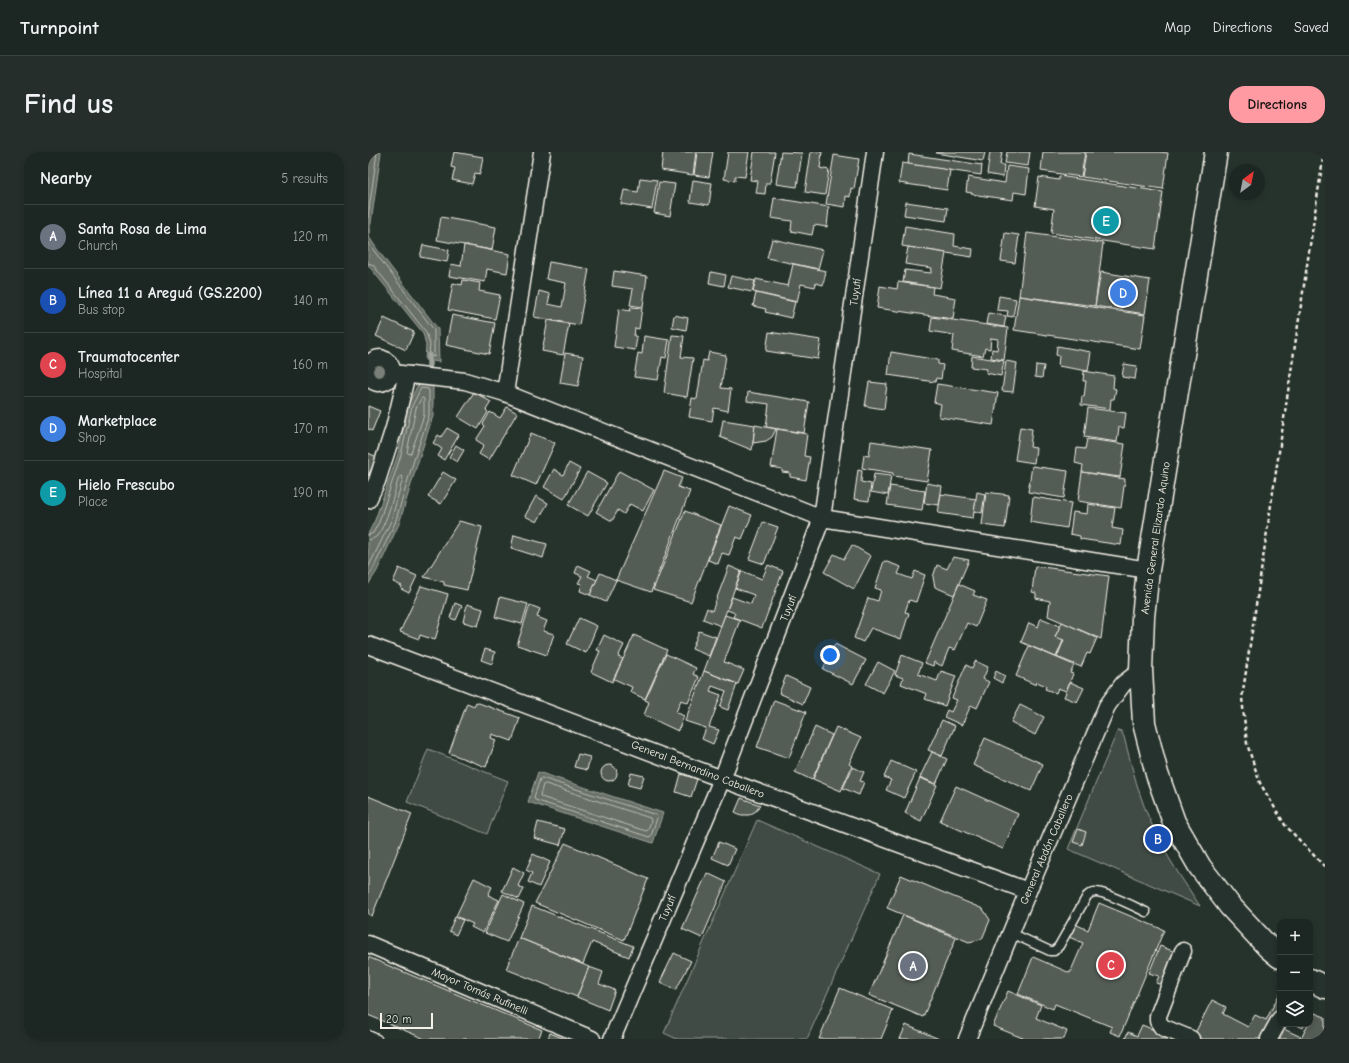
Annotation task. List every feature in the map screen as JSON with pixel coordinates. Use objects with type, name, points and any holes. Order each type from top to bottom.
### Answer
[{"type":"main road","name":"Avenida General Elizardo Aquino","points":[[1216,152],[1148,570],[1143,617],[1141,670],[1144,723],[1157,774],[1174,822],[1200,867],[1230,906],[1269,948],[1278,955]]},
{"type":"main road","points":[[1313,981],[1325,987]]},
{"type":"street","points":[[505,393],[542,152]]},
{"type":"street","name":"Tuyutí","points":[[612,1039],[722,779],[822,518],[875,152]]},
{"type":"street","points":[[368,366],[373,360],[381,358],[385,359],[391,365],[392,373],[388,380],[381,383],[373,381],[368,375]]},
{"type":"street","points":[[392,373],[465,381],[505,393],[822,518],[1148,570]]},
{"type":"street","points":[[368,500],[377,481],[394,428],[406,378],[411,374]]},
{"type":"street","name":"General Bernardino Caballero","points":[[368,645],[722,779],[1028,891]]},
{"type":"street","name":"General Abdón Caballero","points":[[967,1039],[1028,891],[1108,706],[1123,684],[1141,670]]},
{"type":"street","name":"Mayor Tomás Rufinelli","points":[[368,944],[592,1039]]},
{"type":"street","points":[[1184,951],[1158,1016],[1158,1021],[1162,1027],[1191,1039]]},
{"type":"street","points":[[1269,1039],[1277,1024]]},
{"type":"lane","points":[[1011,933],[1050,951],[1054,951],[1059,946],[1087,896],[1091,892],[1104,894],[1146,912]]},
{"type":"lane","points":[[368,1035],[377,1039]]},
{"type":"path","points":[[1324,152],[1242,698],[1247,744],[1260,783],[1284,825],[1325,867]]},
{"type":"shaded area","points":[[1118,730],[1121,731],[1124,737],[1133,771],[1148,816],[1163,848],[1200,906],[1068,849]]},
{"type":"shaded area","points":[[428,749],[508,781],[487,834],[407,802]]},
{"type":"shaded area","points":[[757,820],[880,874],[807,1039],[677,1039],[664,1033]]},
{"type":"water","points":[[368,152],[381,152],[369,237],[438,329],[439,362],[425,360],[426,345],[423,333],[368,265]]},
{"type":"water","points":[[419,382],[433,386],[433,416],[399,524],[377,571],[368,585],[368,534],[375,520],[398,454],[408,405]]},
{"type":"water","points":[[538,772],[663,813],[653,843],[528,802]]},
{"type":"building","points":[[454,152],[483,157],[480,174],[475,173],[472,184],[452,180],[455,168],[451,167]]},
{"type":"building","points":[[663,152],[696,152],[693,175],[661,170]]},
{"type":"building","points":[[697,152],[713,152],[709,177],[694,175]]},
{"type":"building","points":[[728,152],[749,152],[745,177],[735,176],[735,181],[724,179]]},
{"type":"building","points":[[754,152],[775,152],[770,183],[766,183],[765,194],[756,193],[758,181],[750,180]]},
{"type":"building","points":[[781,152],[802,153],[797,187],[776,184]]},
{"type":"building","points":[[811,152],[822,152],[820,168],[829,170],[825,195],[805,192]]},
{"type":"building","points":[[985,152],[983,161],[936,153]]},
{"type":"building","points":[[990,152],[1002,152],[1000,165],[1004,165],[1003,177],[987,174]]},
{"type":"building","points":[[1007,152],[1030,152],[1028,166],[1005,163]]},
{"type":"building","points":[[1043,152],[1085,152],[1081,177],[1041,171]]},
{"type":"building","points":[[1086,152],[1168,153],[1163,189],[1082,177]]},
{"type":"building","points":[[909,154],[982,165],[981,175],[908,164]]},
{"type":"building","points":[[834,155],[859,159],[854,189],[851,188],[850,197],[846,196],[845,207],[826,204]]},
{"type":"building","points":[[902,163],[950,170],[947,190],[899,183]]},
{"type":"building","points":[[1007,166],[1029,169],[1026,194],[1014,192],[1013,200],[966,192],[968,177],[1005,183]]},
{"type":"building","points":[[1059,176],[1163,192],[1155,249],[1051,233],[1054,209],[1035,206],[1039,177],[1059,180]]},
{"type":"building","points":[[640,178],[657,180],[652,209],[621,204],[624,190],[638,192]]},
{"type":"building","points":[[693,180],[712,183],[709,205],[690,202]]},
{"type":"building","points":[[659,182],[675,184],[670,216],[654,213]]},
{"type":"building","points":[[774,198],[829,207],[827,227],[814,225],[812,235],[791,231],[792,221],[771,218]]},
{"type":"building","points":[[906,202],[948,208],[946,221],[904,215]]},
{"type":"building","points":[[441,217],[496,227],[492,250],[437,240]]},
{"type":"building","points":[[905,226],[955,234],[954,246],[973,249],[972,257],[902,246]]},
{"type":"building","points":[[1005,233],[1019,235],[1015,263],[1001,261]]},
{"type":"building","points":[[1027,233],[1103,243],[1095,306],[1019,296]]},
{"type":"building","points":[[772,239],[823,250],[818,269],[767,258]]},
{"type":"building","points":[[423,245],[449,250],[447,262],[420,257]]},
{"type":"building","points":[[464,245],[510,254],[507,273],[487,269],[485,282],[449,276],[451,264],[461,266]]},
{"type":"building","points":[[908,247],[946,253],[940,288],[903,282],[905,270],[931,273],[932,268],[905,264]]},
{"type":"building","points":[[549,262],[589,269],[579,325],[534,317],[539,291],[550,294],[548,304],[562,307],[566,283],[546,279]]},
{"type":"building","points":[[793,264],[826,271],[823,285],[816,283],[815,287],[801,284],[797,302],[753,292],[756,279],[788,286]]},
{"type":"building","points":[[614,271],[647,276],[643,307],[630,305],[633,289],[612,286]]},
{"type":"building","points":[[711,272],[726,275],[724,286],[709,283]]},
{"type":"building","points":[[1101,272],[1150,280],[1145,314],[1095,306]]},
{"type":"building","points":[[731,276],[755,281],[752,292],[728,287]]},
{"type":"building","points":[[463,280],[480,283],[479,291],[500,295],[495,319],[448,310],[453,283],[462,285]]},
{"type":"building","points":[[898,282],[933,287],[932,294],[956,298],[953,319],[877,308],[880,286],[897,289]]},
{"type":"building","points":[[756,293],[795,302],[791,318],[765,312],[766,309],[753,306]]},
{"type":"building","points":[[999,296],[1016,299],[1013,317],[1007,316],[1008,311],[997,310]]},
{"type":"building","points":[[1019,296],[1145,315],[1140,349],[1014,330]]},
{"type":"building","points":[[631,307],[642,308],[639,329],[635,328],[634,336],[637,337],[635,350],[614,347],[619,309],[630,311]]},
{"type":"building","points":[[988,313],[1006,316],[1004,327],[986,324]]},
{"type":"building","points":[[452,315],[495,323],[489,354],[446,345]]},
{"type":"building","points":[[674,315],[688,318],[686,330],[672,327]]},
{"type":"building","points":[[932,317],[1008,328],[1004,360],[991,358],[992,349],[997,350],[998,339],[991,338],[990,349],[985,348],[983,356],[952,351],[954,335],[930,331]]},
{"type":"building","points":[[384,318],[414,332],[406,350],[376,336]]},
{"type":"building","points":[[548,320],[569,324],[563,355],[542,351]]},
{"type":"building","points":[[769,332],[821,340],[818,359],[766,351]]},
{"type":"building","points":[[672,335],[684,336],[681,357],[693,358],[687,397],[664,393]]},
{"type":"building","points":[[644,336],[669,340],[666,358],[662,357],[658,380],[634,377],[638,353],[642,354]]},
{"type":"building","points":[[1057,346],[1091,352],[1088,371],[1058,366],[1059,356],[1056,355]]},
{"type":"building","points":[[709,352],[726,355],[721,388],[731,389],[728,411],[714,408],[712,421],[689,417],[692,398],[697,399],[703,360],[707,361]]},
{"type":"building","points":[[891,352],[938,360],[938,364],[943,365],[941,379],[936,378],[935,382],[888,375]]},
{"type":"building","points":[[565,353],[583,356],[578,386],[560,383]]},
{"type":"building","points":[[972,356],[1004,361],[1001,376],[986,373],[987,369],[971,367]]},
{"type":"building","points":[[1006,361],[1017,363],[1013,392],[1002,391]]},
{"type":"building","points":[[1124,364],[1137,366],[1135,379],[1122,377]]},
{"type":"building","points":[[1036,365],[1044,366],[1042,378],[1035,377]]},
{"type":"building","points":[[1084,371],[1114,376],[1113,388],[1116,389],[1114,399],[1111,399],[1110,409],[1081,405],[1082,396],[1084,397],[1086,381],[1083,381]]},
{"type":"building","points":[[869,382],[887,384],[884,409],[865,406]]},
{"type":"building","points":[[937,384],[998,393],[993,425],[939,417],[941,404],[934,402]]},
{"type":"building","points":[[474,392],[491,402],[486,410],[488,412],[478,429],[458,417]]},
{"type":"building","points":[[748,392],[809,402],[804,433],[766,427],[769,404],[747,401]]},
{"type":"building","points":[[368,406],[380,411],[372,431],[368,429]]},
{"type":"building","points":[[507,407],[517,413],[489,460],[479,454],[484,445],[476,440],[485,426],[483,424],[490,412],[500,418]]},
{"type":"building","points":[[1088,408],[1126,413],[1124,428],[1119,427],[1117,442],[1084,437]]},
{"type":"building","points":[[723,420],[755,425],[752,450],[720,437]]},
{"type":"building","points":[[755,425],[776,429],[772,437],[766,441],[753,443]]},
{"type":"building","points":[[1020,427],[1032,429],[1030,447],[1036,448],[1034,463],[1015,460]]},
{"type":"building","points":[[447,428],[459,435],[444,460],[438,456],[442,449],[433,443],[438,435],[441,437]]},
{"type":"building","points":[[777,429],[807,434],[804,456],[810,457],[806,480],[790,477],[790,473],[782,472],[782,469],[771,467]]},
{"type":"building","points":[[531,433],[555,443],[536,485],[513,475]]},
{"type":"building","points":[[1087,439],[1125,444],[1120,477],[1082,472],[1083,465],[1075,463],[1077,448],[1085,449]]},
{"type":"building","points":[[871,441],[932,450],[927,481],[893,476],[893,473],[862,468],[864,455],[869,456]]},
{"type":"building","points":[[456,445],[464,450],[457,462],[449,457]]},
{"type":"building","points":[[368,453],[377,457],[368,476]]},
{"type":"building","points":[[569,463],[580,469],[564,499],[544,487],[554,469],[563,475]]},
{"type":"building","points":[[1032,466],[1068,471],[1064,498],[1028,492]]},
{"type":"building","points":[[858,470],[862,471],[861,482],[871,484],[869,501],[854,499]]},
{"type":"building","points":[[619,471],[654,490],[643,511],[630,504],[624,514],[618,510],[612,521],[596,512]]},
{"type":"building","points":[[664,471],[682,478],[678,487],[690,491],[651,592],[616,580]]},
{"type":"building","points":[[443,472],[456,480],[441,504],[428,497]]},
{"type":"building","points":[[587,472],[607,483],[588,516],[568,505]]},
{"type":"building","points":[[1082,472],[1125,479],[1121,508],[1078,501]]},
{"type":"building","points":[[874,474],[891,476],[888,495],[871,492]]},
{"type":"building","points":[[927,483],[942,486],[939,505],[924,503]]},
{"type":"building","points":[[890,486],[925,491],[922,510],[887,505]]},
{"type":"building","points":[[977,492],[985,494],[982,513],[974,511]]},
{"type":"building","points":[[986,492],[1009,495],[1005,528],[982,525]]},
{"type":"building","points":[[941,494],[976,499],[973,518],[938,513]]},
{"type":"building","points":[[536,496],[548,503],[537,522],[525,516]]},
{"type":"building","points":[[1033,497],[1071,503],[1067,528],[1030,522]]},
{"type":"building","points":[[1088,504],[1115,508],[1112,528],[1123,530],[1121,545],[1080,539],[1080,536],[1070,534],[1073,512],[1087,514]]},
{"type":"building","points":[[729,506],[752,515],[742,539],[736,537],[729,555],[722,553],[718,564],[708,560]]},
{"type":"building","points":[[685,511],[721,525],[691,602],[653,590]]},
{"type":"building","points":[[459,521],[482,527],[467,590],[444,585],[444,582],[424,577]]},
{"type":"building","points":[[763,522],[778,527],[764,564],[749,559]]},
{"type":"building","points":[[514,535],[547,544],[543,558],[511,548]]},
{"type":"building","points":[[852,545],[871,556],[854,589],[824,572],[834,554],[844,559]]},
{"type":"building","points":[[953,557],[969,560],[954,595],[935,587],[933,577],[937,565],[947,569]]},
{"type":"building","points":[[884,561],[901,567],[898,574],[912,579],[915,571],[925,575],[916,602],[909,600],[905,612],[909,613],[901,639],[871,628],[863,642],[854,638],[868,598],[878,601],[881,590],[875,588]]},
{"type":"building","points":[[578,565],[591,571],[588,576],[597,580],[590,595],[580,591],[582,584],[578,583],[582,576],[575,573]]},
{"type":"building","points":[[768,565],[783,571],[762,628],[733,617],[735,613],[727,610],[732,597],[751,604],[754,595],[735,588],[742,571],[762,579]]},
{"type":"building","points":[[729,566],[741,571],[721,626],[703,619],[707,608],[712,611]]},
{"type":"building","points":[[1035,566],[1109,576],[1101,639],[1048,616],[1050,601],[1036,598],[1036,593],[1032,592]]},
{"type":"building","points":[[399,568],[417,576],[409,593],[401,589],[402,586],[393,582]]},
{"type":"building","points":[[600,573],[616,580],[606,602],[590,595]]},
{"type":"building","points":[[959,584],[975,591],[973,595],[987,600],[976,627],[967,623],[955,650],[949,648],[942,666],[934,662],[933,666],[925,663]]},
{"type":"building","points":[[421,586],[448,594],[435,640],[420,635],[419,639],[400,632]]},
{"type":"building","points":[[500,597],[528,604],[522,624],[495,617]]},
{"type":"building","points":[[455,603],[462,606],[456,620],[450,618]]},
{"type":"building","points":[[467,604],[483,609],[478,626],[463,622]]},
{"type":"building","points":[[530,605],[540,609],[537,617],[547,621],[543,631],[554,634],[547,655],[517,645]]},
{"type":"building","points":[[725,615],[740,620],[724,662],[744,670],[738,684],[704,671]]},
{"type":"building","points":[[579,618],[597,626],[586,653],[567,644]]},
{"type":"building","points":[[1041,618],[1060,626],[1055,637],[1063,641],[1056,657],[1021,642],[1029,623],[1038,627]]},
{"type":"building","points":[[1062,622],[1097,638],[1090,654],[1087,653],[1081,667],[1057,657],[1064,640],[1055,637]]},
{"type":"building","points":[[699,631],[716,637],[709,656],[692,649]]},
{"type":"building","points":[[604,635],[624,645],[618,657],[623,659],[612,682],[591,672],[600,651],[597,650]]},
{"type":"building","points":[[634,635],[667,650],[645,699],[630,692],[632,687],[614,679]]},
{"type":"building","points":[[835,644],[866,660],[853,684],[823,669]]},
{"type":"building","points":[[1029,646],[1074,665],[1070,673],[1073,674],[1066,691],[1058,688],[1056,693],[1045,689],[1046,686],[1037,682],[1036,685],[1016,676]]},
{"type":"building","points":[[485,649],[495,652],[492,664],[481,660]]},
{"type":"building","points":[[666,654],[696,668],[693,674],[699,677],[688,703],[681,700],[676,712],[684,716],[678,731],[644,715],[649,702],[645,700]]},
{"type":"building","points":[[902,655],[922,663],[918,674],[937,681],[941,671],[956,676],[945,706],[925,699],[927,694],[901,684],[903,678],[895,675]]},
{"type":"building","points":[[975,661],[988,667],[983,679],[989,682],[977,708],[971,705],[962,725],[944,717],[947,710],[951,712],[957,700],[952,698],[966,665],[972,668]]},
{"type":"building","points":[[878,662],[895,671],[883,693],[866,684]]},
{"type":"building","points":[[704,671],[737,684],[728,710],[720,707],[726,691],[712,686],[710,691],[721,695],[709,727],[719,730],[713,744],[702,739],[706,728],[685,721]]},
{"type":"building","points":[[996,671],[1005,676],[1002,683],[993,678]]},
{"type":"building","points":[[786,676],[810,687],[803,704],[779,693]]},
{"type":"building","points":[[1070,682],[1084,688],[1077,702],[1064,697]]},
{"type":"building","points":[[774,700],[806,712],[789,758],[757,747]]},
{"type":"building","points":[[476,702],[520,718],[512,741],[492,734],[491,738],[496,740],[486,767],[449,753],[467,703],[474,706]]},
{"type":"building","points":[[1020,705],[1044,717],[1035,735],[1011,722]]},
{"type":"building","points":[[942,720],[955,726],[942,756],[928,750]]},
{"type":"building","points":[[815,727],[832,735],[812,780],[795,772]]},
{"type":"building","points":[[836,727],[861,738],[849,764],[852,766],[841,791],[813,779]]},
{"type":"building","points":[[985,738],[1043,764],[1031,791],[973,765]]},
{"type":"building","points":[[932,752],[947,759],[936,784],[920,777]]},
{"type":"building","points":[[578,754],[590,757],[587,770],[574,767]]},
{"type":"building","points":[[891,761],[916,772],[904,798],[886,790],[891,780],[884,777]]},
{"type":"building","points":[[609,765],[616,770],[617,773],[612,780],[609,781],[602,776],[601,773],[606,766]]},
{"type":"building","points":[[853,767],[864,772],[860,781],[864,782],[859,795],[843,788]]},
{"type":"building","points":[[631,773],[644,776],[640,788],[628,785]]},
{"type":"building","points":[[681,774],[697,779],[691,797],[676,792]]},
{"type":"building","points":[[920,778],[937,785],[921,821],[905,813]]},
{"type":"building","points":[[956,786],[1018,814],[1003,849],[940,821]]},
{"type":"building","points":[[368,796],[412,814],[372,916],[368,914]]},
{"type":"building","points":[[741,798],[760,805],[756,811],[749,815],[741,815],[735,812]]},
{"type":"building","points":[[538,822],[565,829],[560,845],[534,838]]},
{"type":"building","points":[[1078,829],[1086,832],[1082,845],[1073,842]]},
{"type":"building","points":[[719,842],[735,849],[728,865],[712,858]]},
{"type":"building","points":[[565,843],[648,879],[624,940],[535,903]]},
{"type":"building","points":[[533,854],[550,862],[539,887],[528,882],[532,873],[526,870]]},
{"type":"building","points":[[513,867],[524,873],[518,886],[524,889],[519,899],[502,891]]},
{"type":"building","points":[[707,873],[726,882],[702,938],[682,929]]},
{"type":"building","points":[[901,875],[983,909],[990,920],[982,939],[969,942],[887,908]]},
{"type":"building","points":[[474,878],[492,887],[488,895],[499,900],[483,933],[471,927],[473,924],[456,916]]},
{"type":"building","points":[[503,894],[524,904],[507,942],[485,933]]},
{"type":"building","points":[[1099,903],[1164,930],[1120,1036],[1110,1032],[1112,1027],[1055,1004],[1053,1009],[1018,994],[1033,957],[1070,973],[1083,943],[1069,937],[1075,924],[1088,930]]},
{"type":"building","points":[[532,906],[633,946],[629,957],[592,942],[583,964],[519,938]]},
{"type":"building","points":[[903,915],[956,938],[923,1017],[869,995]]},
{"type":"building","points":[[455,917],[463,920],[456,935],[449,931]]},
{"type":"building","points":[[519,938],[589,967],[577,997],[506,969]]},
{"type":"building","points":[[1160,946],[1180,954],[1167,987],[1156,983],[1159,976],[1149,973]]},
{"type":"building","points":[[674,953],[691,961],[676,990],[660,982]]},
{"type":"building","points":[[368,957],[542,1030],[538,1039],[425,1039],[368,1015]]},
{"type":"building","points":[[589,967],[603,972],[599,984],[615,990],[608,1010],[577,997]]},
{"type":"building","points":[[840,988],[893,1010],[881,1039],[819,1039]]},
{"type":"building","points":[[1008,991],[1041,1005],[1036,1018],[1067,1031],[1064,1039],[1025,1039],[993,1026]]},
{"type":"building","points":[[1277,999],[1277,1020],[1273,1024],[1301,1037],[1300,1039],[1192,1039],[1212,1000],[1226,1007],[1223,1014],[1248,1027],[1255,1015],[1266,1020]]},
{"type":"building","points":[[1313,1012],[1325,1017],[1325,1039],[1301,1039],[1307,1027],[1313,1027]]},
{"type":"building","points":[[906,1025],[939,1039],[900,1039]]},
{"type":"building","points":[[1142,1025],[1171,1037],[1170,1039],[1125,1039],[1128,1032],[1137,1036]]},
{"type":"building","points":[[550,1033],[565,1039],[548,1039]]},
{"type":"waterway","points":[[426,376],[429,366],[429,355]]},
{"type":"place","name":"Hielo Frescubo","points":[[1106,221]]},
{"type":"place","name":"Marketplace","points":[[1123,293]]},
{"type":"place","name":"Línea 11 a Areguá (GS.2200)","points":[[1158,839]]},
{"type":"place","name":"Traumatocenter","points":[[1111,965]]},
{"type":"place","name":"Santa Rosa de Lima","points":[[913,966]]}]
